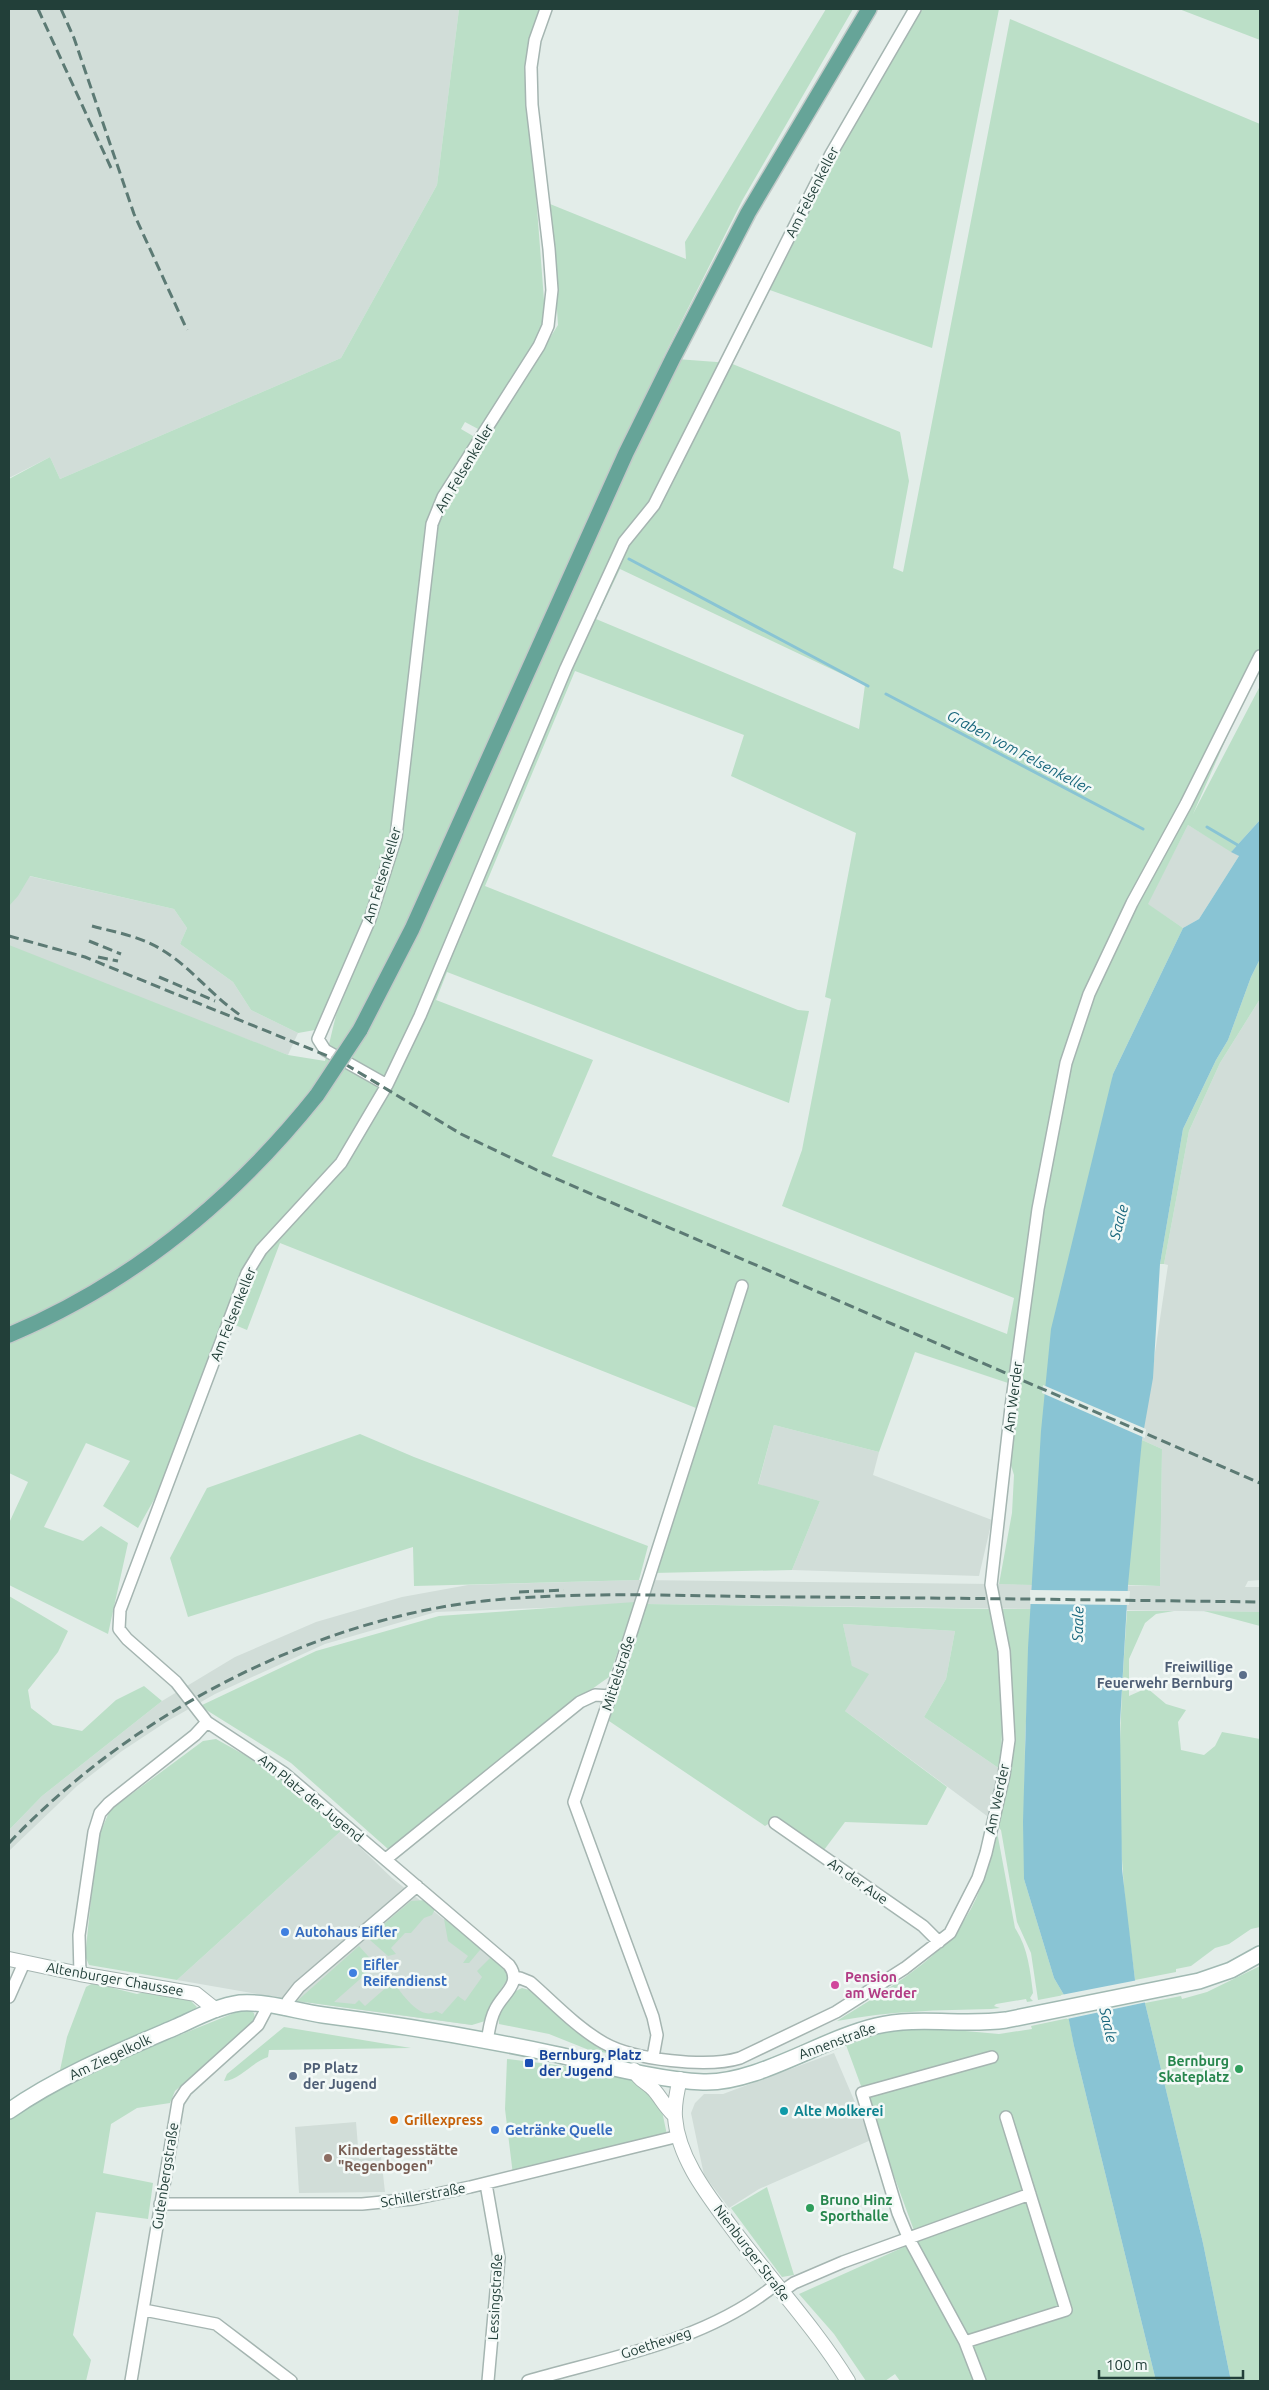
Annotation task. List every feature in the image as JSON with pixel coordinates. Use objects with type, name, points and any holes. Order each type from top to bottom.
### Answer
[{"type":"main road","points":[[9,1335],[56,1313],[139,1265],[188,1228],[230,1192],[259,1163],[317,1095],[360,1030],[412,929],[626,453],[673,358],[748,214],[869,9]]},
{"type":"main road","name":"Annenstraße","points":[[680,2079],[715,2082],[739,2078],[841,2036],[886,2024],[994,2022],[1179,1985],[1222,1973],[1260,1954]]},
{"type":"main road","points":[[216,2010],[241,2003],[268,2006],[487,2041],[680,2079]]},
{"type":"main road","name":"Am Ziegelkolk","points":[[9,2111],[29,2097],[70,2076],[216,2010]]},
{"type":"street","name":"Am Felsenkeller","points":[[387,1084],[324,1050],[318,1039],[370,919],[396,837],[432,524],[443,497],[535,353],[548,326],[552,299],[549,249],[531,84],[535,40],[546,9]]},
{"type":"street","name":"Am Felsenkeller","points":[[119,1629],[120,1610],[144,1542],[153,1528],[247,1273],[269,1241],[341,1163],[387,1084],[420,1016],[566,668],[620,551],[632,531],[654,505],[831,154],[915,9]]},
{"type":"street","name":"Am Werder","points":[[514,1978],[530,1982],[594,2037],[612,2048],[653,2057],[698,2063],[724,2062],[740,2058],[852,2003],[905,1968],[939,1942],[950,1933],[957,1922],[978,1878],[986,1853],[1004,1775],[1009,1740],[1004,1651],[991,1585],[1027,1285],[1038,1209],[1066,1063],[1089,994],[1132,903],[1186,804],[1260,656]]},
{"type":"street","name":"Mittelstraße","points":[[653,2057],[657,2035],[653,2017],[574,1802],[611,1696],[742,1286]]},
{"type":"street","name":"Am Platz der Jugend","points":[[119,1629],[127,1639],[176,1682],[206,1722],[280,1770],[386,1858],[509,1965],[514,1978]]},
{"type":"street","points":[[386,1858],[580,1702],[595,1695],[611,1696]]},
{"type":"street","points":[[80,1974],[79,1935],[94,1832],[100,1814],[109,1803],[195,1735],[206,1722]]},
{"type":"street","name":"An der Aue","points":[[775,1824],[922,1926],[939,1942]]},
{"type":"street","points":[[285,2009],[288,2000],[299,1988],[417,1886]]},
{"type":"street","name":"Altenburger Chaussee","points":[[9,1960],[196,1994],[216,2010]]},
{"type":"street","points":[[9,1997],[24,1963]]},
{"type":"street","points":[[487,2041],[494,2012],[513,1985],[514,1978]]},
{"type":"street","name":"Gutenbergstraße","points":[[132,2381],[178,2102],[186,2090],[258,2025],[268,2006]]},
{"type":"street","points":[[980,2381],[965,2342],[908,2238],[898,2213],[862,2093],[992,2057]]},
{"type":"street","name":"Nienburger Straße","points":[[634,2070],[638,2079],[655,2091],[662,2104],[674,2116]]},
{"type":"street","name":"Nienburger Straße","points":[[680,2079],[674,2116],[688,2160],[703,2188],[778,2288],[826,2346],[848,2381]]},
{"type":"street","points":[[965,2342],[1066,2310],[1006,2118]]},
{"type":"street","name":"Schillerstraße","points":[[160,2204],[382,2203],[486,2184],[679,2136]]},
{"type":"street","name":"Lessingstraße","points":[[486,2184],[499,2258],[488,2381]]},
{"type":"street","name":"Goetheweg","points":[[528,2381],[684,2335],[733,2313],[778,2288],[1030,2194]]},
{"type":"street","points":[[144,2310],[216,2324],[291,2381]]},
{"type":"shaded area","points":[[9,9],[459,9],[437,185],[341,358],[60,479],[50,457],[9,478]]},
{"type":"shaded area","points":[[1188,825],[1239,856],[1199,919],[1183,928],[1147,904]]},
{"type":"shaded area","points":[[29,876],[174,909],[187,928],[180,944],[233,982],[251,1010],[298,1033],[288,1055],[9,949],[9,898]]},
{"type":"shaded area","points":[[1260,999],[1260,1580],[1248,1581],[1245,1587],[1260,1587],[1260,1612],[646,1604],[436,1612],[325,1644],[215,1694],[166,1722],[122,1751],[77,1786],[9,1851],[9,1830],[42,1796],[162,1701],[235,1657],[316,1622],[402,1597],[468,1585],[639,1580],[1160,1586],[1162,1449],[1142,1440],[1168,1265],[1164,1264],[1189,1131],[1220,1063]]},
{"type":"shaded area","points":[[774,1425],[879,1452],[873,1475],[992,1520],[979,1576],[792,1570],[820,1501],[758,1485]]},
{"type":"shaded area","points":[[843,1624],[955,1631],[946,1679],[924,1717],[1000,1769],[987,1816],[845,1711],[852,1667]]},
{"type":"shaded area","points":[[342,1830],[392,1878],[507,1972],[472,2025],[297,2001],[177,1980]]},
{"type":"shaded area","points":[[834,2053],[871,2140],[759,2189],[729,2208],[704,2175],[691,2113],[695,2103],[704,2094],[723,2094]]},
{"type":"shaded area","name":"Kindertagesstätte \"Regenbogen\"","points":[[356,2122],[359,2159],[381,2157],[385,2192],[299,2193],[295,2127]]},
{"type":"green space","points":[[459,9],[539,9],[532,31],[526,64],[546,326],[480,430],[465,422],[461,429],[473,436],[475,443],[430,511],[425,527],[423,568],[397,804],[389,840],[351,958],[315,1030],[298,1033],[251,1010],[233,982],[180,944],[187,928],[174,909],[30,876],[18,896],[9,906],[9,479],[50,457],[60,479],[341,358],[437,185]]},
{"type":"green space","points":[[826,9],[853,9],[743,199],[663,358],[730,363],[900,432],[909,481],[893,568],[903,572],[1010,19],[1260,124],[1260,662],[1193,814],[1260,686],[1260,820],[1231,852],[1188,825],[1148,904],[1183,928],[1113,1074],[1035,1532],[1033,1585],[999,1584],[1012,1513],[1014,1475],[1010,1462],[1017,1386],[915,1352],[879,1452],[774,1425],[758,1484],[820,1501],[792,1570],[653,1573],[737,1288],[696,1408],[280,1243],[247,1330],[223,1320],[168,1475],[138,1528],[103,1506],[130,1461],[86,1443],[44,1527],[83,1541],[101,1526],[128,1543],[108,1634],[9,1585],[9,1523],[28,1482],[9,1473],[9,945],[288,1055],[325,1061],[336,1015],[357,963],[403,830],[401,820],[434,537],[443,507],[558,325],[550,204],[686,259],[685,242]],"holes":[[[620,569],[865,685],[859,729],[596,619]],[[575,671],[744,735],[731,776],[856,833],[825,997],[831,999],[802,1150],[782,1206],[1014,1298],[1007,1334],[552,1156],[593,1060],[436,1000],[447,972],[789,1103],[809,1011],[798,1010],[485,886]]]},
{"type":"green space","points":[[923,9],[999,9],[932,348],[767,289],[831,162],[905,32]]},
{"type":"green space","points":[[1179,9],[1260,9],[1260,40]]},
{"type":"green space","points":[[1260,959],[1260,999],[1220,1063],[1189,1131],[1164,1264],[1160,1264],[1183,1129],[1216,1060],[1228,1040],[1251,977]]},
{"type":"green space","points":[[360,1434],[414,1457],[648,1546],[639,1580],[414,1586],[413,1547],[188,1617],[170,1558],[207,1488]]},
{"type":"green space","points":[[1142,1440],[1162,1449],[1160,1586],[1102,1584]]},
{"type":"green space","points":[[9,1596],[68,1631],[58,1652],[28,1690],[31,1708],[53,1725],[82,1731],[116,1700],[144,1686],[162,1701],[42,1796],[9,1830]]},
{"type":"green space","points":[[635,1602],[609,1677],[568,1706],[388,1849],[291,1763],[200,1706],[316,1651],[439,1616]]},
{"type":"green space","points":[[646,1604],[991,1609],[1000,1656],[1002,1733],[1000,1769],[924,1717],[946,1679],[955,1631],[843,1624],[852,1666],[869,1674],[845,1711],[947,1787],[927,1825],[845,1822],[824,1850],[776,1819],[765,1826],[609,1721]]},
{"type":"green space","points":[[1001,1609],[1032,1609],[1025,1740],[1024,1879],[1054,1978],[1064,1995],[1038,2000],[1031,1953],[1017,1922],[1001,1830],[998,1827],[1010,1750],[1013,1706]]},
{"type":"green space","points":[[1127,1611],[1174,1611],[1156,1614],[1145,1623],[1129,1659],[1129,1696],[1147,1688],[1166,1704],[1186,1710],[1178,1722],[1181,1750],[1204,1755],[1215,1746],[1222,1732],[1260,1739],[1260,1927],[1251,1929],[1229,1944],[1215,1948],[1191,1966],[1176,1969],[1176,1972],[1135,1980],[1124,1887],[1120,1808],[1121,1709]]},
{"type":"green space","points":[[1204,1611],[1260,1612],[1260,1626]]},
{"type":"green space","points":[[216,1739],[270,1769],[342,1830],[177,1980],[89,1965],[86,1958],[86,1948],[97,1840],[110,1810],[203,1741]]},
{"type":"green space","points":[[996,1833],[1015,1928],[1023,1943],[1028,1959],[1033,1993],[1030,1998],[1033,2001],[1027,2002],[1026,1999],[996,2004],[994,2006],[1000,2008],[991,2009],[895,2013],[837,2021],[907,1976],[939,1950],[953,1935],[976,1899],[991,1855]]},
{"type":"green space","points":[[426,1900],[435,1909],[432,1915],[424,1918],[411,1933],[405,1933],[391,1948],[396,1954],[388,1956],[370,1940],[371,1935],[411,1901]]},
{"type":"green space","points":[[444,1919],[480,1945],[480,1950],[469,1963],[463,1963],[468,1956],[448,1941]]},
{"type":"green space","points":[[359,1946],[376,1965],[334,2002],[355,2004],[359,2000],[365,2006],[389,1985],[384,1979],[389,1975],[403,1995],[416,2008],[423,2012],[436,2011],[442,2014],[458,1996],[465,2001],[482,1977],[477,1971],[491,1957],[507,1972],[507,1980],[490,2005],[485,2021],[472,2025],[297,2001]]},
{"type":"green space","points":[[1260,1966],[1260,2381],[1231,2381],[1203,2243],[1145,2003],[1181,1996],[1182,1999],[1207,1992]]},
{"type":"green space","points":[[93,1983],[137,1994],[144,1992],[189,1999],[197,2007],[191,2012],[59,2075],[67,2037],[86,1987]]},
{"type":"green space","points":[[522,1988],[533,1991],[597,2044],[613,2054],[589,2050],[549,2034],[499,2024],[500,2013],[508,1998]]},
{"type":"green space","points":[[249,2010],[254,2013],[255,2019],[250,2026],[175,2091],[170,2103],[137,2108],[111,2124],[103,2173],[153,2183],[148,2219],[96,2212],[73,2335],[91,2360],[86,2381],[9,2381],[9,2120],[92,2073],[239,2011]]},
{"type":"green space","points":[[1069,2018],[1074,2046],[1156,2381],[900,2381],[895,2374],[885,2381],[866,2381],[834,2334],[799,2294],[915,2242],[916,2236],[846,2045],[886,2032],[943,2029],[999,2034],[1032,2029],[1031,2026]]},
{"type":"green space","points":[[284,2027],[411,2048],[269,2050],[268,2057],[262,2059],[235,2078],[224,2081],[227,2074]]},
{"type":"green space","points":[[507,2059],[620,2073],[644,2086],[662,2111],[667,2135],[513,2175],[505,2109]]},
{"type":"green space","points":[[767,2187],[794,2275],[782,2277],[731,2208]]},
{"type":"water","name":"Saale","points":[[1260,820],[1260,959],[1251,977],[1228,1040],[1216,1060],[1183,1129],[1160,1264],[1153,1378],[1142,1440],[1128,1585],[1120,1723],[1122,1869],[1135,1980],[1145,2003],[1203,2243],[1231,2381],[1156,2381],[1074,2046],[1064,1995],[1054,1978],[1024,1879],[1023,1822],[1028,1648],[1041,1431],[1051,1329],[1113,1074],[1183,928],[1199,919],[1239,856],[1231,852]]},
{"type":"pier","points":[[1043,1385],[1146,1429],[1145,1438],[1042,1393]]},
{"type":"pier","points":[[1030,1590],[1130,1591],[1129,1605],[1030,1604]]},
{"type":"pier","points":[[1138,1980],[1147,2002],[1067,2019],[1061,1995]]},
{"type":"waterway","name":"Graben vom Felsenkeller","points":[[629,559],[868,686]]},
{"type":"waterway","name":"Graben vom Felsenkeller","points":[[886,694],[1143,829]]},
{"type":"waterway","name":"Graben vom Felsenkeller","points":[[1207,827],[1241,847]]},
{"type":"railway","points":[[38,9],[111,168]]},
{"type":"railway","points":[[61,9],[74,38],[134,214],[187,330]]},
{"type":"railway","points":[[92,926],[135,937],[159,948],[180,963],[240,1015]]},
{"type":"railway","points":[[9,936],[85,957],[340,1061],[461,1134],[543,1173],[1260,1483]]},
{"type":"railway","points":[[89,941],[121,954]]},
{"type":"railway","points":[[98,957],[118,961]]},
{"type":"railway","points":[[159,977],[215,1001]]},
{"type":"railway","points":[[519,1592],[564,1590]]},
{"type":"railway","points":[[9,1843],[57,1797],[109,1754],[166,1716],[226,1681],[289,1652],[353,1629],[419,1612],[484,1601],[604,1595],[1260,1602]]},
{"type":"place","name":"Freiwillige Feuerwehr Bernburg","points":[[1243,1675]]},
{"type":"place","name":"Autohaus Eifler","points":[[285,1932]]},
{"type":"place","name":"Eifler Reifendienst","points":[[353,1973]]},
{"type":"place","name":"Pension am Werder","points":[[835,1985]]},
{"type":"place","name":"Bernburg, Platz der Jugend","points":[[529,2063]]},
{"type":"place","name":"Bernburg Skateplatz","points":[[1239,2069]]},
{"type":"place","name":"PP Platz der Jugend","points":[[293,2076]]},
{"type":"place","name":"Alte Molkerei","points":[[784,2111]]},
{"type":"place","name":"Grillexpress","points":[[394,2120]]},
{"type":"place","name":"Getränke Quelle","points":[[495,2130]]},
{"type":"place","name":"Kindertagesstätte \"Regenbogen\"","points":[[328,2158]]},
{"type":"place","name":"Bruno Hinz Sporthalle","points":[[810,2208]]}]
